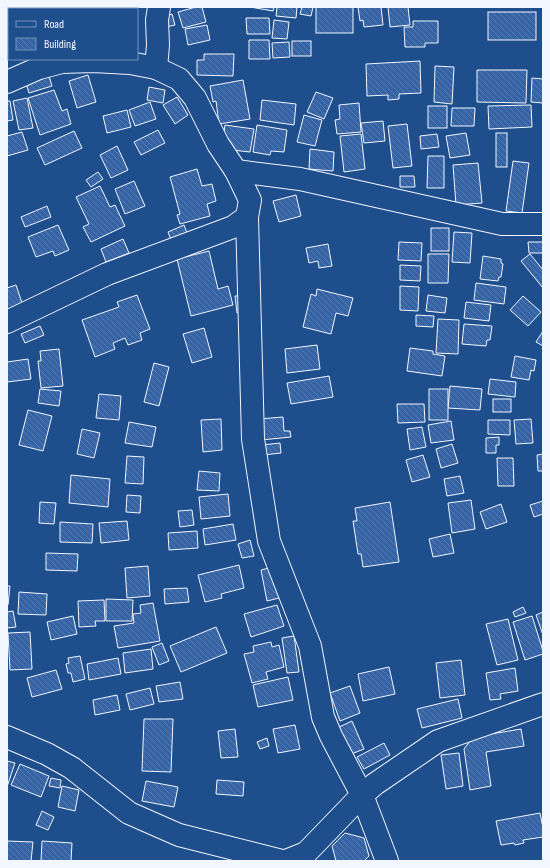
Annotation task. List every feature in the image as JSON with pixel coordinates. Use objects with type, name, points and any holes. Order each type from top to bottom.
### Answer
[{"type":"street","points":[[156,68],[158,46],[158,7]]},
{"type":"street","points":[[7,82],[40,68],[62,62],[100,61],[130,63],[156,68],[179,79],[194,98],[218,144],[236,171],[250,200],[247,216],[253,439],[269,541],[310,646],[323,717],[331,736],[362,795],[388,861]]},
{"type":"street","points":[[236,171],[300,179],[502,224],[543,224]]},
{"type":"street","points":[[7,322],[106,274],[233,227],[247,216]]},
{"type":"street","points":[[286,861],[306,853],[374,784],[438,741],[543,704]]},
{"type":"street","points":[[7,737],[47,754],[72,768],[129,813],[179,835],[282,861]]},
{"type":"building","points":[[7,7],[14,7],[8,8],[7,46]]},
{"type":"building","points":[[28,7],[58,8],[28,8]]},
{"type":"building","points":[[69,7],[92,7],[88,8]]},
{"type":"building","points":[[196,7],[202,7],[206,22],[183,28],[178,12]]},
{"type":"building","points":[[250,7],[274,7],[273,11]]},
{"type":"building","points":[[277,7],[297,7],[296,18],[276,16]]},
{"type":"building","points":[[302,7],[313,7],[311,16],[300,14]]},
{"type":"building","points":[[316,7],[353,7],[353,33],[316,33]]},
{"type":"building","points":[[358,7],[381,7],[383,25],[364,27],[363,20],[360,21]]},
{"type":"building","points":[[388,7],[408,7],[410,25],[390,27]]},
{"type":"building","points":[[488,12],[536,12],[536,40],[488,40]]},
{"type":"building","points":[[172,14],[175,25],[166,27],[163,17]]},
{"type":"building","points":[[246,18],[269,18],[270,34],[247,34]]},
{"type":"building","points":[[274,20],[289,22],[287,39],[272,38]]},
{"type":"building","points":[[413,21],[438,21],[438,43],[425,43],[425,47],[405,47],[404,27],[413,27]]},
{"type":"building","points":[[207,25],[210,40],[188,45],[185,29]]},
{"type":"building","points":[[249,40],[269,40],[270,59],[249,59]]},
{"type":"building","points":[[292,41],[311,41],[311,56],[292,56]]},
{"type":"building","points":[[289,42],[290,57],[273,58],[272,43]]},
{"type":"building","points":[[204,54],[234,54],[233,76],[197,75],[197,60],[204,60]]},
{"type":"building","points":[[420,61],[421,93],[399,94],[399,99],[388,100],[388,95],[367,96],[366,64]]},
{"type":"building","points":[[435,66],[454,67],[452,104],[434,102]]},
{"type":"building","points":[[477,70],[527,70],[526,103],[477,102]]},
{"type":"building","points":[[88,75],[96,102],[77,108],[69,81]]},
{"type":"building","points":[[49,76],[52,86],[29,93],[26,83]]},
{"type":"building","points":[[532,78],[543,79],[543,103],[531,102]]},
{"type":"building","points":[[243,80],[250,119],[219,124],[216,101],[213,102],[210,86]]},
{"type":"building","points":[[149,87],[165,90],[163,103],[147,100]]},
{"type":"building","points":[[54,90],[62,111],[67,109],[71,124],[40,135],[28,98]]},
{"type":"building","points":[[316,92],[333,98],[324,119],[307,112]]},
{"type":"building","points":[[177,97],[188,115],[175,124],[163,105]]},
{"type":"building","points":[[27,98],[33,128],[19,130],[13,101]]},
{"type":"building","points":[[262,100],[296,104],[294,125],[260,120]]},
{"type":"building","points":[[7,101],[10,101],[13,120],[7,121]]},
{"type":"building","points":[[150,102],[156,119],[135,126],[129,110]]},
{"type":"building","points":[[359,103],[361,132],[337,134],[335,120],[340,119],[339,105]]},
{"type":"building","points":[[531,105],[532,127],[489,129],[488,106]]},
{"type":"building","points":[[428,106],[447,106],[447,128],[428,128]]},
{"type":"building","points":[[452,108],[475,108],[474,126],[451,126]]},
{"type":"building","points":[[127,110],[131,127],[107,133],[103,116]]},
{"type":"building","points":[[304,115],[322,120],[315,146],[297,142]]},
{"type":"building","points":[[383,121],[385,141],[364,143],[361,123]]},
{"type":"building","points":[[407,124],[412,166],[393,168],[388,126]]},
{"type":"building","points":[[225,125],[254,129],[250,152],[232,150],[233,146],[226,145],[223,139]]},
{"type":"building","points":[[257,125],[287,130],[284,152],[271,151],[270,155],[253,152]]},
{"type":"building","points":[[158,130],[165,143],[141,155],[134,142]]},
{"type":"building","points":[[74,131],[82,148],[45,165],[37,148]]},
{"type":"building","points":[[22,132],[28,150],[7,156],[7,136]]},
{"type":"building","points":[[466,133],[470,155],[450,158],[446,136]]},
{"type":"building","points":[[496,133],[507,133],[507,167],[496,167]]},
{"type":"building","points":[[361,134],[365,169],[344,172],[340,136]]},
{"type":"building","points":[[437,134],[439,147],[421,149],[420,136]]},
{"type":"building","points":[[117,146],[128,170],[111,178],[100,155]]},
{"type":"building","points":[[310,149],[334,152],[333,171],[309,169]]},
{"type":"building","points":[[428,156],[444,156],[444,188],[427,188]]},
{"type":"building","points":[[513,161],[529,163],[522,213],[506,211]]},
{"type":"building","points":[[478,163],[482,203],[456,205],[453,165]]},
{"type":"building","points":[[197,169],[202,186],[212,184],[216,201],[207,204],[210,216],[180,224],[177,215],[180,214],[170,177]]},
{"type":"building","points":[[98,172],[103,179],[91,187],[86,180]]},
{"type":"building","points":[[400,176],[414,176],[415,187],[400,187]]},
{"type":"building","points":[[134,181],[145,206],[125,214],[115,189]]},
{"type":"building","points":[[100,186],[110,207],[115,205],[125,226],[91,242],[83,227],[89,224],[76,197]]},
{"type":"building","points":[[296,195],[301,216],[279,222],[273,201]]},
{"type":"building","points":[[47,206],[51,217],[25,227],[21,217]]},
{"type":"building","points":[[58,225],[69,250],[55,256],[53,251],[36,257],[28,237]]},
{"type":"building","points":[[184,225],[187,233],[171,240],[168,232]]},
{"type":"building","points":[[431,228],[449,228],[449,251],[431,251]]},
{"type":"building","points":[[454,232],[472,233],[470,263],[452,262]]},
{"type":"building","points":[[123,239],[129,253],[106,262],[101,249]]},
{"type":"building","points":[[399,242],[422,243],[421,261],[398,260]]},
{"type":"building","points":[[528,242],[543,242],[543,253],[529,253]]},
{"type":"building","points":[[328,244],[332,266],[319,268],[318,261],[309,263],[306,248]]},
{"type":"building","points":[[209,251],[218,289],[228,286],[233,305],[191,316],[177,259]]},
{"type":"building","points":[[428,254],[449,254],[448,283],[428,283]]},
{"type":"building","points":[[530,254],[543,270],[543,288],[521,261]]},
{"type":"building","points":[[483,256],[501,259],[501,263],[503,264],[501,277],[499,277],[498,281],[480,279]]},
{"type":"building","points":[[400,265],[421,266],[420,281],[400,280]]},
{"type":"building","points":[[476,283],[506,287],[504,304],[474,300]]},
{"type":"building","points":[[16,285],[23,306],[7,312],[7,288]]},
{"type":"building","points":[[400,286],[419,287],[418,311],[400,310]]},
{"type":"building","points":[[317,289],[353,298],[348,316],[336,313],[331,334],[303,327],[311,294],[316,296]]},
{"type":"building","points":[[137,295],[150,329],[140,333],[142,340],[128,345],[125,338],[113,343],[115,349],[95,357],[82,320],[119,307],[117,302]]},
{"type":"building","points":[[246,295],[248,312],[237,313],[235,296]]},
{"type":"building","points":[[428,295],[447,298],[445,313],[426,311]]},
{"type":"building","points":[[523,296],[541,312],[528,326],[510,310]]},
{"type":"building","points":[[466,302],[491,305],[489,321],[464,318]]},
{"type":"building","points":[[416,315],[434,316],[433,327],[416,326]]},
{"type":"building","points":[[438,319],[459,320],[458,354],[436,353]]},
{"type":"building","points":[[464,324],[492,326],[490,340],[487,340],[486,346],[462,344]]},
{"type":"building","points":[[40,326],[44,335],[25,343],[21,334]]},
{"type":"building","points":[[204,328],[212,357],[192,363],[183,334]]},
{"type":"building","points":[[543,331],[543,346],[536,342]]},
{"type":"building","points":[[317,345],[320,369],[287,373],[285,349]]},
{"type":"building","points":[[410,348],[433,351],[433,354],[445,356],[442,376],[407,371]]},
{"type":"building","points":[[59,349],[63,386],[41,388],[38,361],[41,361],[40,351]]},
{"type":"building","points":[[515,356],[536,360],[534,371],[531,370],[529,380],[511,377]]},
{"type":"building","points":[[28,359],[31,379],[7,382],[7,362]]},
{"type":"building","points":[[154,363],[169,367],[159,406],[144,402]]},
{"type":"building","points":[[329,376],[333,397],[291,404],[287,383]]},
{"type":"building","points":[[490,379],[516,382],[515,397],[488,394]]},
{"type":"building","points":[[450,386],[482,389],[480,410],[448,408]]},
{"type":"building","points":[[40,389],[61,391],[59,406],[38,403]]},
{"type":"building","points":[[429,389],[448,389],[448,420],[429,420]]},
{"type":"building","points":[[99,394],[121,396],[119,420],[96,418]]},
{"type":"building","points":[[493,399],[511,399],[511,412],[493,412]]},
{"type":"building","points":[[397,404],[424,404],[425,422],[398,423]]},
{"type":"building","points":[[28,410],[52,416],[43,451],[19,445]]},
{"type":"building","points":[[283,417],[284,431],[290,431],[291,437],[261,440],[259,419]]},
{"type":"building","points":[[221,419],[222,450],[203,452],[201,420]]},
{"type":"building","points":[[531,419],[533,443],[516,444],[514,420]]},
{"type":"building","points":[[488,420],[510,420],[510,435],[488,434]]},
{"type":"building","points":[[451,421],[454,440],[431,443],[428,425]]},
{"type":"building","points":[[129,422],[156,427],[152,447],[125,443]]},
{"type":"building","points":[[422,427],[426,447],[410,450],[407,429]]},
{"type":"building","points":[[82,429],[100,433],[94,458],[77,454]]},
{"type":"building","points":[[499,437],[499,445],[496,445],[496,453],[486,453],[486,438]]},
{"type":"building","points":[[280,443],[281,453],[263,455],[262,445]]},
{"type":"building","points":[[452,444],[458,463],[441,468],[436,449]]},
{"type":"building","points":[[543,454],[543,471],[538,471],[537,455]]},
{"type":"building","points":[[423,455],[430,477],[412,482],[406,460]]},
{"type":"building","points":[[127,456],[144,457],[143,484],[125,483]]},
{"type":"building","points":[[497,458],[513,458],[514,486],[498,486]]},
{"type":"building","points":[[199,471],[220,473],[219,491],[197,490]]},
{"type":"building","points":[[71,475],[110,479],[108,507],[69,503]]},
{"type":"building","points":[[460,476],[464,493],[447,496],[444,479]]},
{"type":"building","points":[[228,494],[230,516],[201,519],[199,497]]},
{"type":"building","points":[[127,495],[141,496],[140,513],[126,512]]},
{"type":"building","points":[[471,500],[475,529],[452,533],[448,503]]},
{"type":"building","points":[[543,501],[543,514],[534,517],[530,505]]},
{"type":"building","points":[[40,502],[56,503],[54,524],[39,523]]},
{"type":"building","points":[[390,502],[399,562],[363,567],[361,554],[358,554],[353,521],[357,521],[355,508]]},
{"type":"building","points":[[501,504],[507,522],[486,529],[480,512]]},
{"type":"building","points":[[192,510],[194,525],[180,527],[178,511]]},
{"type":"building","points":[[127,521],[129,540],[101,543],[99,523]]},
{"type":"building","points":[[60,522],[93,524],[92,543],[60,542]]},
{"type":"building","points":[[233,524],[236,540],[205,545],[203,529]]},
{"type":"building","points":[[197,531],[198,548],[169,550],[168,533]]},
{"type":"building","points":[[450,534],[454,553],[433,557],[429,539]]},
{"type":"building","points":[[250,540],[254,556],[242,558],[238,544]]},
{"type":"building","points":[[46,553],[78,554],[77,571],[46,570]]},
{"type":"building","points":[[239,565],[244,588],[221,594],[222,598],[205,602],[198,575]]},
{"type":"building","points":[[148,566],[150,596],[127,598],[125,568]]},
{"type":"building","points":[[273,567],[279,598],[267,601],[261,570]]},
{"type":"building","points":[[7,586],[10,586],[8,605],[7,605]]},
{"type":"building","points":[[187,588],[189,602],[165,604],[164,589]]},
{"type":"building","points":[[19,592],[47,594],[46,615],[18,614]]},
{"type":"building","points":[[106,599],[133,600],[132,621],[106,621]]},
{"type":"building","points":[[104,600],[105,621],[95,621],[96,626],[79,627],[78,601]]},
{"type":"building","points":[[153,603],[160,641],[118,648],[114,626],[134,623],[133,614],[141,613],[140,605]]},
{"type":"building","points":[[277,605],[284,626],[251,637],[244,614]]},
{"type":"building","points":[[523,607],[526,613],[515,617],[513,612]]},
{"type":"building","points":[[13,611],[16,627],[7,628],[7,612]]},
{"type":"building","points":[[543,612],[543,635],[536,615]]},
{"type":"building","points":[[73,616],[77,634],[51,640],[47,622]]},
{"type":"building","points":[[532,616],[543,654],[525,660],[513,622]]},
{"type":"building","points":[[508,619],[518,660],[497,665],[486,624]]},
{"type":"building","points":[[216,627],[227,653],[181,672],[170,646]]},
{"type":"building","points":[[30,632],[32,669],[10,670],[8,633]]},
{"type":"building","points":[[294,636],[299,672],[287,673],[282,638]]},
{"type":"building","points":[[271,642],[272,647],[279,645],[284,667],[266,672],[268,679],[252,683],[244,654],[254,652],[253,646]]},
{"type":"building","points":[[162,643],[169,661],[159,665],[152,647]]},
{"type":"building","points":[[151,649],[153,669],[125,673],[123,653]]},
{"type":"building","points":[[80,656],[85,679],[73,682],[71,673],[68,673],[66,664],[69,663],[68,658]]},
{"type":"building","points":[[118,658],[121,674],[89,680],[87,664]]},
{"type":"building","points":[[461,660],[465,695],[440,698],[436,663]]},
{"type":"building","points":[[389,667],[395,694],[363,701],[358,674]]},
{"type":"building","points":[[515,668],[518,691],[500,694],[501,699],[490,700],[486,673]]},
{"type":"building","points":[[56,670],[62,689],[32,697],[27,678]]},
{"type":"building","points":[[288,677],[293,700],[258,707],[253,685]]},
{"type":"building","points":[[180,682],[183,699],[159,702],[156,686]]},
{"type":"building","points":[[350,686],[360,713],[340,721],[330,693]]},
{"type":"building","points":[[150,688],[154,704],[130,710],[126,694]]},
{"type":"building","points":[[117,695],[120,710],[95,715],[93,700]]},
{"type":"building","points":[[458,699],[462,718],[422,728],[417,709]]},
{"type":"building","points":[[144,719],[173,719],[171,772],[142,771]]},
{"type":"building","points":[[352,721],[364,749],[349,755],[337,728]]},
{"type":"building","points":[[295,725],[300,749],[278,753],[273,729]]},
{"type":"building","points":[[235,729],[238,757],[221,758],[218,731]]},
{"type":"building","points":[[521,729],[524,746],[486,752],[491,786],[470,790],[464,749],[473,737]]},
{"type":"building","points":[[267,738],[269,746],[260,749],[257,742]]},
{"type":"building","points":[[384,743],[390,755],[364,769],[357,757]]},
{"type":"building","points":[[459,753],[463,786],[446,789],[441,755]]},
{"type":"building","points":[[7,761],[15,763],[7,787]]},
{"type":"building","points":[[20,764],[49,776],[41,797],[11,785]]},
{"type":"building","points":[[51,778],[61,780],[60,788],[49,786]]},
{"type":"building","points":[[217,780],[244,782],[243,796],[216,794]]},
{"type":"building","points":[[146,781],[178,787],[174,807],[142,801]]},
{"type":"building","points":[[62,786],[79,790],[75,811],[58,807]]},
{"type":"building","points":[[42,811],[54,817],[48,830],[36,825]]},
{"type":"building","points":[[540,813],[543,837],[523,840],[524,843],[515,845],[514,843],[501,845],[496,821]]},
{"type":"building","points":[[345,833],[364,838],[369,856],[364,861],[336,861],[332,846]]},
{"type":"building","points":[[7,841],[33,842],[31,861],[7,861]]},
{"type":"building","points":[[42,841],[72,843],[71,861],[41,861]]}]
